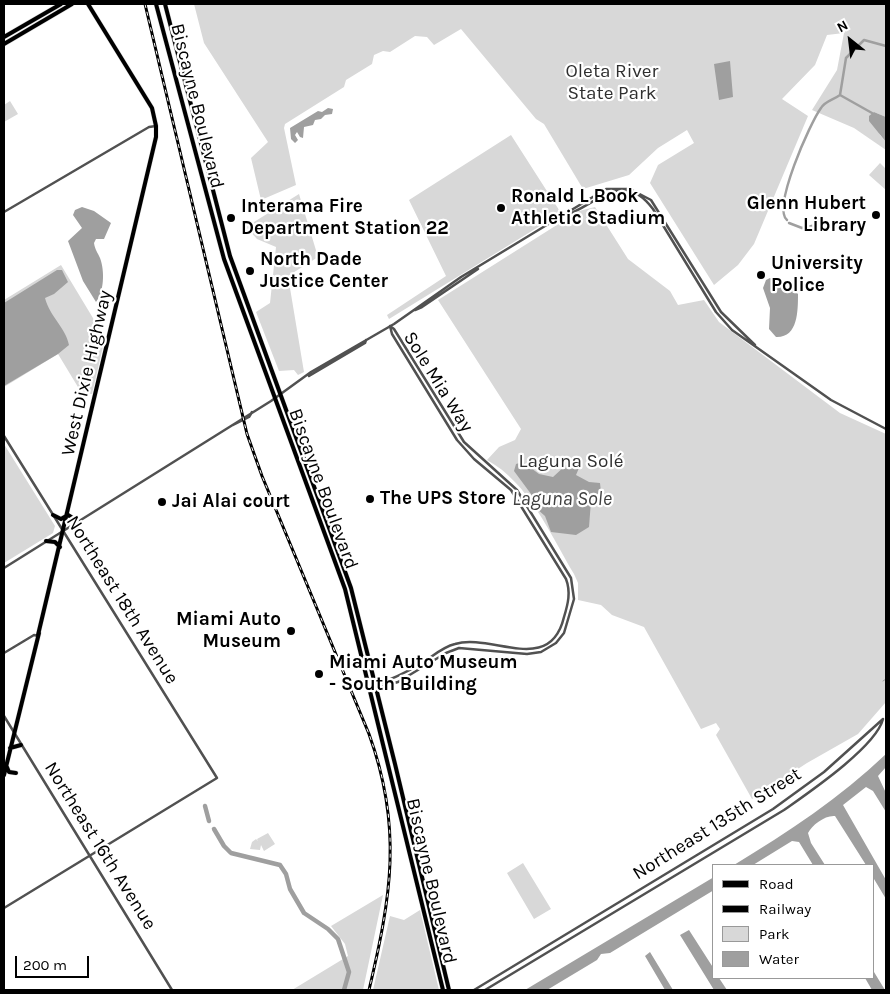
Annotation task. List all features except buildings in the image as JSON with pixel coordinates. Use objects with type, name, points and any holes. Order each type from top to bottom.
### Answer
[{"type":"main road","points":[[4,37],[61,4]]},
{"type":"main road","points":[[4,44],[72,4]]},
{"type":"main road","points":[[88,4],[150,104],[156,126]]},
{"type":"main road","name":"Biscayne Boulevard","points":[[156,4],[184,102],[218,241],[345,590],[443,990]]},
{"type":"main road","name":"Biscayne Boulevard","points":[[165,4],[227,244],[351,588],[449,990]]},
{"type":"main road","points":[[20,34],[25,25]]},
{"type":"main road","points":[[11,40],[17,30]]},
{"type":"main road","points":[[165,38],[172,48],[176,49]]},
{"type":"main road","name":"West Dixie Highway","points":[[4,775],[5,764],[68,515],[155,143],[156,126]]},
{"type":"main road","points":[[204,186],[211,184]]},
{"type":"main road","points":[[238,299],[246,309],[249,309]]},
{"type":"main road","points":[[300,466],[305,464]]},
{"type":"main road","points":[[53,515],[61,519],[68,515],[78,522]]},
{"type":"main road","points":[[320,520],[330,531]]},
{"type":"main road","points":[[324,533],[335,544]]},
{"type":"main road","points":[[46,542],[55,542],[60,546]]},
{"type":"main road","points":[[376,715],[385,726]]},
{"type":"main road","points":[[380,732],[384,732],[388,737]]},
{"type":"main road","points":[[10,748],[21,745]]},
{"type":"main road","points":[[5,764],[9,772],[16,773]]},
{"type":"main road","points":[[421,896],[426,895]]},
{"type":"main road","points":[[433,950],[439,948]]},
{"type":"street","points":[[4,212],[149,127],[156,126]]},
{"type":"street","points":[[4,568],[231,426],[249,417],[252,412],[275,397],[353,350],[414,310],[430,302],[478,268],[602,190],[618,188],[637,191],[653,203],[721,312],[755,345]]},
{"type":"street","points":[[562,216],[611,192],[630,193],[648,204],[720,318],[732,330],[831,400],[886,429]]},
{"type":"street","points":[[580,208],[585,201]]},
{"type":"street","name":"Sole Mia Way","points":[[376,687],[394,679],[456,643],[530,650],[543,646],[554,638],[562,627],[569,589],[562,572],[513,493],[469,454],[457,440],[392,334],[390,326]]},
{"type":"street","name":"Sole Mia Way","points":[[376,687],[398,682],[459,648],[528,654],[545,650],[559,640],[566,629],[574,599],[573,586],[568,573],[517,490],[464,442],[394,329],[390,326]]},
{"type":"street","name":"Northeast 18th Avenue","points":[[4,436],[216,778],[89,856]]},
{"type":"street","points":[[4,653],[34,635],[38,636]]},
{"type":"street","points":[[369,689],[376,687]]},
{"type":"street","name":"Northeast 16th Avenue","points":[[4,716],[172,990]]},
{"type":"street","name":"Northeast 135th Street","points":[[474,990],[804,788],[884,719],[876,734],[807,794],[734,841],[485,990]]},
{"type":"street","points":[[872,729],[876,734]]},
{"type":"street","points":[[804,788],[807,794]]},
{"type":"street","points":[[730,835],[734,841]]},
{"type":"street","points":[[4,908],[89,856]]},
{"type":"street","points":[[654,881],[658,887]]},
{"type":"street","points":[[575,929],[578,934]]},
{"type":"green space","name":"Oleta River State Park","points":[[194,4],[886,4],[886,117],[874,112],[880,135],[886,142],[886,150],[854,128],[812,110],[837,70],[844,33],[827,35],[815,65],[782,99],[808,116],[754,244],[738,265],[714,285],[650,183],[658,165],[694,143],[687,130],[658,148],[629,175],[583,189],[544,124],[536,119],[461,29],[434,45],[427,37],[415,36],[390,52],[383,51],[374,55],[372,64],[346,80],[344,87],[285,124],[284,128],[296,185],[261,200],[251,158],[268,142],[204,43]]},
{"type":"green space","points":[[10,101],[18,114],[4,122],[4,105]]},
{"type":"green space","points":[[511,135],[561,213],[389,319],[387,315],[446,276],[409,200]]},
{"type":"green space","points":[[880,163],[886,169],[886,190],[869,175]]},
{"type":"green space","points":[[299,194],[318,257],[288,276],[304,372],[298,375],[294,370],[279,371],[256,312],[270,303],[276,247],[257,239],[246,227]]},
{"type":"green space","name":"Laguna Solé","points":[[595,207],[628,259],[670,291],[678,305],[704,300],[719,322],[840,413],[886,434],[886,702],[858,734],[807,763],[752,799],[716,735],[720,729],[716,723],[701,729],[644,627],[612,615],[601,605],[578,600],[578,583],[547,526],[515,482],[487,460],[499,447],[515,440],[521,429],[438,300],[579,211]]},
{"type":"green space","points":[[61,265],[105,338],[92,394],[81,392],[58,354],[4,387],[4,300]]},
{"type":"green space","points":[[4,444],[55,526],[53,533],[4,563]]},
{"type":"green space","points":[[268,833],[275,844],[264,851],[261,845],[260,850],[250,849],[252,842],[256,839],[258,841],[257,839]]},
{"type":"green space","points":[[523,863],[551,909],[534,919],[507,873]]},
{"type":"green space","points":[[383,895],[363,990],[292,990],[348,956],[345,944],[331,926]]},
{"type":"green space","points":[[420,910],[439,990],[373,990],[390,916],[404,920]]},
{"type":"water","points":[[730,61],[733,97],[719,100],[714,64]]},
{"type":"water","points":[[328,108],[333,109],[332,114],[325,115],[321,119],[315,120],[313,125],[304,127],[303,138],[297,132],[295,135],[298,140],[295,143],[291,139],[290,128],[318,111],[322,112]]},
{"type":"water","points":[[874,112],[886,117],[886,142],[869,121],[869,116]]},
{"type":"water","points":[[82,207],[94,211],[111,223],[104,239],[96,239],[94,243],[102,263],[103,275],[101,293],[96,302],[83,281],[68,241],[82,228],[73,215],[75,210]]},
{"type":"water","points":[[57,270],[62,270],[68,282],[54,294],[45,298],[50,311],[65,333],[69,345],[58,354],[4,386],[4,303]]},
{"type":"water","points":[[770,278],[787,283],[798,294],[797,315],[793,328],[783,336],[776,337],[769,329],[770,308],[763,288],[766,280]]},
{"type":"water","name":"Laguna Sole","points":[[523,462],[539,474],[553,477],[566,465],[574,464],[579,468],[576,475],[589,482],[600,483],[601,492],[588,499],[591,501],[589,527],[576,535],[551,532],[545,516],[537,509],[531,494],[514,471],[516,464]]},
{"type":"water","points":[[886,754],[886,767],[878,776],[886,793],[886,812],[873,791],[866,787],[843,805],[886,880],[886,899],[875,881],[875,864],[865,864],[835,816],[819,821],[808,833],[811,843],[824,864],[812,864],[799,842],[792,841],[755,864],[736,864],[813,814]]},
{"type":"water","points":[[712,878],[712,891],[610,953],[601,954],[597,960],[547,990],[525,990]]},
{"type":"water","points":[[689,930],[712,966],[712,979],[720,979],[727,990],[714,990],[680,935]]},
{"type":"water","points":[[650,952],[673,990],[665,990],[645,956]]},
{"type":"water","points":[[875,974],[885,990],[872,990],[866,979],[875,979]]},
{"type":"waterway","points":[[872,113],[840,95],[846,58],[864,40],[886,46]]},
{"type":"waterway","points":[[787,220],[784,212],[784,200],[801,147],[823,106],[840,95]]},
{"type":"waterway","points":[[789,223],[802,228],[826,223],[852,230]]},
{"type":"waterway","points":[[205,806],[209,821]]},
{"type":"waterway","points":[[214,829],[224,846],[231,853],[280,865],[286,874],[290,889],[304,913],[328,929],[338,939],[349,972],[344,990]]},
{"type":"railway","points":[[145,4],[247,434],[262,476],[369,734],[380,768],[390,832],[390,862],[383,924],[369,990]]},
{"type":"place","name":"Ronald L Book Athletic Stadium","points":[[501,208]]},
{"type":"place","name":"Glenn Hubert Library","points":[[876,215]]},
{"type":"place","name":"Interama Fire Department Station 22","points":[[231,218]]},
{"type":"place","name":"North Dade Justice Center","points":[[250,271]]},
{"type":"place","name":"University Police","points":[[761,275]]},
{"type":"place","name":"The UPS Store","points":[[370,499]]},
{"type":"place","name":"Jai Alai court","points":[[162,502]]},
{"type":"place","name":"Miami Auto Museum","points":[[291,631]]},
{"type":"place","name":"Miami Auto Museum - South Building","points":[[319,674]]}]
